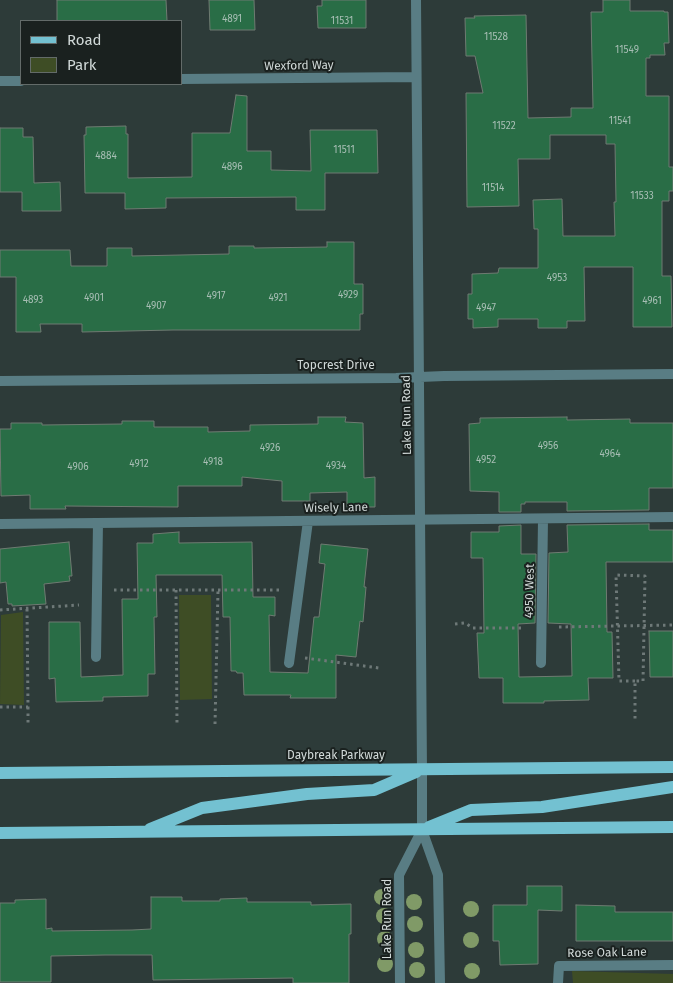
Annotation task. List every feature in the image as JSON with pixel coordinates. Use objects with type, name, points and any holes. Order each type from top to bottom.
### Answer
[{"type":"main road","name":"Daybreak Parkway","points":[[0,774],[673,766]]},
{"type":"main road","points":[[143,831],[202,808],[307,794],[374,790],[422,770]]},
{"type":"main road","points":[[422,830],[472,810],[542,807],[673,787]]},
{"type":"main road","points":[[0,833],[673,827]]},
{"type":"street","name":"Lake Run Road","points":[[416,0],[422,830],[438,875],[440,983]]},
{"type":"street","name":"Wexford Way","points":[[182,79],[416,77]]},
{"type":"street","points":[[0,81],[20,81]]},
{"type":"street","name":"Topcrest Drive","points":[[0,381],[673,374]]},
{"type":"street","name":"Wisely Lane","points":[[0,524],[673,517]]},
{"type":"street","name":"4950 West","points":[[542,663],[543,519]]},
{"type":"street","points":[[289,659],[308,521]]},
{"type":"street","points":[[96,657],[98,523]]},
{"type":"street","name":"Lake Run Road","points":[[400,983],[399,875],[422,830]]},
{"type":"street","name":"Rose Oak Lane","points":[[558,983],[559,966],[673,965]]},
{"type":"path","points":[[616,575],[645,576],[644,626],[643,681],[619,681],[616,575]]},
{"type":"path","points":[[97,590],[298,590]]},
{"type":"path","points":[[176,590],[177,724]]},
{"type":"path","points":[[215,724],[218,590]]},
{"type":"path","points":[[0,610],[97,604]]},
{"type":"path","points":[[27,608],[28,726]]},
{"type":"path","points":[[455,624],[465,624],[473,628],[673,626]]},
{"type":"path","points":[[289,659],[379,668]]},
{"type":"path","points":[[634,681],[635,721]]},
{"type":"path","points":[[0,707],[28,707]]},
{"type":"green space","points":[[179,595],[211,595],[212,699],[180,700]]},
{"type":"green space","points":[[23,612],[24,705],[0,704],[1,615]]},
{"type":"green space","points":[[572,971],[673,974],[673,983],[573,983]]},
{"type":"building","points":[[57,0],[166,0],[167,20],[57,20]]},
{"type":"building","points":[[209,0],[254,0],[255,30],[210,30]]},
{"type":"building","points":[[322,0],[366,0],[366,28],[318,28],[317,6],[322,6]]},
{"type":"building","points":[[603,0],[630,0],[630,11],[668,12],[669,43],[664,43],[665,55],[650,55],[650,58],[646,58],[646,96],[669,96],[669,167],[673,167],[673,191],[669,191],[669,201],[662,201],[662,276],[671,276],[672,327],[633,327],[633,267],[584,267],[585,321],[567,321],[567,328],[538,328],[538,319],[498,319],[498,327],[473,328],[473,319],[468,319],[468,294],[472,294],[472,274],[498,273],[499,268],[538,268],[538,229],[534,229],[533,200],[562,199],[563,236],[615,236],[615,144],[606,144],[606,135],[550,135],[550,159],[518,159],[519,206],[467,207],[466,93],[483,93],[475,56],[466,56],[465,18],[475,18],[474,16],[526,15],[528,118],[571,117],[571,108],[593,108],[591,12],[603,12]]},
{"type":"building","points":[[236,95],[247,96],[247,151],[271,151],[271,170],[311,171],[310,130],[377,130],[378,173],[325,173],[325,210],[296,210],[296,197],[166,198],[166,208],[125,209],[125,193],[85,193],[84,135],[86,135],[86,127],[126,126],[126,134],[128,134],[128,178],[192,177],[192,133],[230,133]]},
{"type":"building","points":[[0,128],[23,128],[23,137],[33,137],[34,183],[60,182],[61,211],[22,211],[22,192],[0,192]]},
{"type":"building","points":[[327,242],[354,242],[354,284],[363,284],[363,314],[360,314],[360,330],[82,332],[82,324],[40,324],[41,332],[16,332],[16,277],[0,277],[0,250],[70,250],[71,266],[107,266],[107,248],[132,248],[132,256],[229,254],[229,246],[254,246],[254,248],[327,247]]},
{"type":"building","points":[[318,417],[346,417],[345,422],[363,423],[364,478],[375,477],[375,507],[347,507],[347,492],[310,493],[310,501],[282,501],[282,481],[242,477],[242,486],[178,486],[178,507],[65,506],[66,509],[30,509],[30,495],[1,496],[0,429],[11,429],[11,423],[42,423],[42,425],[122,424],[122,421],[154,421],[154,427],[208,427],[208,432],[250,431],[250,425],[318,424]]},
{"type":"building","points":[[567,417],[567,420],[630,419],[630,423],[673,423],[673,488],[649,488],[649,510],[567,511],[567,502],[525,502],[525,504],[521,504],[521,512],[499,512],[499,492],[470,491],[469,424],[480,423],[480,418]]},
{"type":"building","points":[[649,524],[649,530],[673,530],[673,562],[606,562],[607,632],[612,632],[613,678],[588,678],[589,700],[503,703],[503,678],[479,678],[477,633],[484,633],[483,558],[471,558],[471,532],[499,532],[499,526],[521,525],[521,554],[536,554],[535,623],[518,624],[519,677],[572,676],[571,624],[548,623],[549,553],[568,552],[567,525]]},
{"type":"building","points":[[179,532],[179,543],[252,542],[253,597],[275,597],[275,616],[269,615],[270,672],[308,673],[314,617],[319,617],[325,564],[319,563],[321,544],[368,549],[363,622],[360,621],[356,657],[336,655],[336,698],[290,698],[291,695],[244,695],[243,673],[231,671],[230,617],[223,617],[222,575],[156,575],[157,617],[154,617],[155,674],[148,674],[148,696],[103,697],[103,701],[56,702],[55,678],[49,679],[49,622],[80,622],[81,677],[123,675],[122,599],[138,599],[137,543],[153,543],[153,534]]},
{"type":"building","points":[[69,542],[72,576],[69,576],[70,581],[44,584],[46,604],[12,606],[12,604],[8,604],[6,582],[0,583],[0,549]]},
{"type":"building","points":[[649,631],[673,631],[673,677],[650,677]]},
{"type":"building","points":[[527,886],[562,886],[562,911],[538,910],[538,964],[500,965],[499,941],[493,941],[493,905],[527,905]]},
{"type":"building","points":[[151,897],[182,897],[182,901],[220,901],[220,899],[247,898],[247,902],[311,902],[311,905],[351,904],[349,983],[293,983],[293,978],[153,980],[152,955],[51,956],[51,982],[0,982],[0,903],[15,903],[15,900],[46,899],[46,929],[52,928],[52,931],[132,930],[151,929]]},
{"type":"building","points":[[576,905],[615,906],[615,912],[673,912],[673,941],[576,941]]}]
